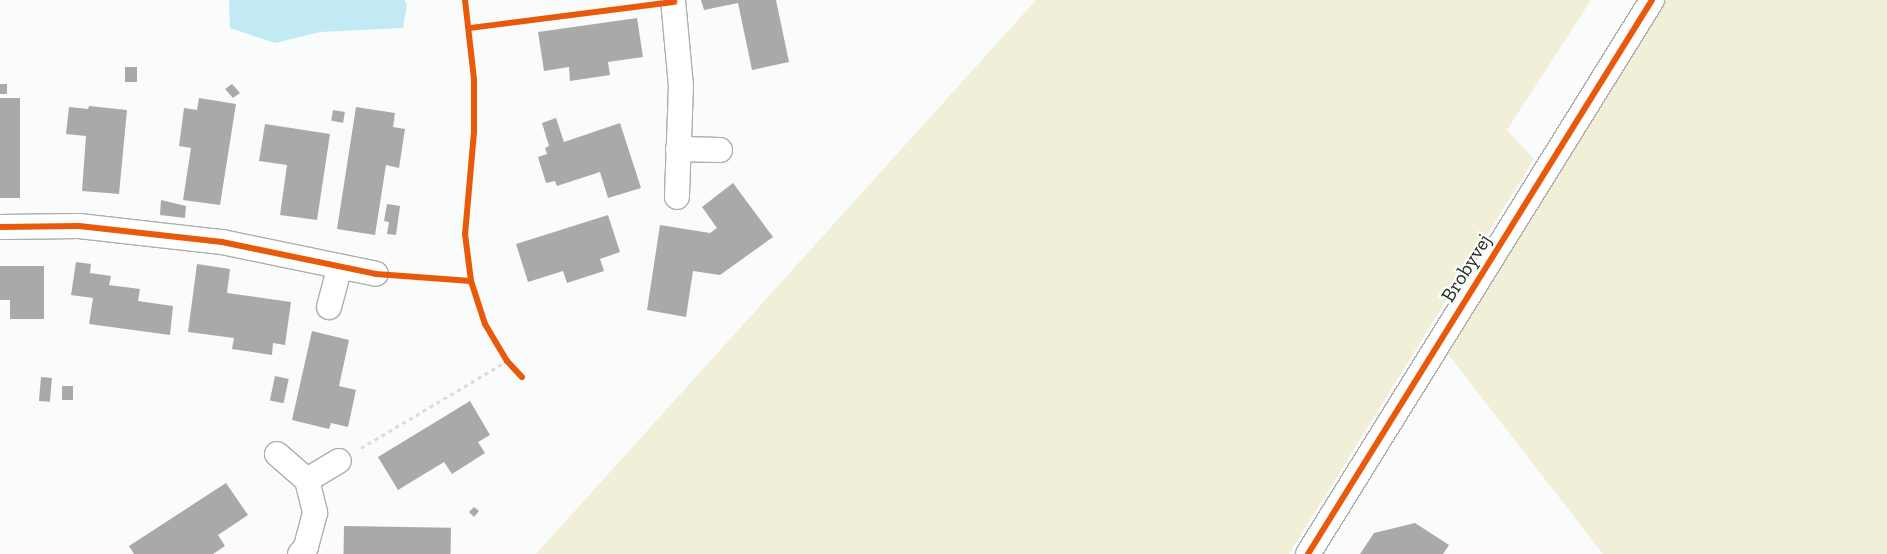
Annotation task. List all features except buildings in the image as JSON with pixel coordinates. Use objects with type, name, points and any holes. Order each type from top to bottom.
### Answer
[{"type":"street","points":[[673,0],[681,86],[677,197]]},
{"type":"street","name":"Brobyvej","points":[[1308,554],[1652,0]]},
{"type":"street","points":[[678,149],[720,150]]},
{"type":"street","points":[[0,227],[79,226],[222,242],[376,274]]},
{"type":"street","points":[[329,307],[340,266]]},
{"type":"street","points":[[277,454],[307,480],[315,513],[306,547],[300,554]]},
{"type":"street","points":[[307,480],[339,461]]},
{"type":"path","points":[[339,461],[508,361]]},
{"type":"shaded area","points":[[1036,0],[1591,0],[1507,130],[1534,159],[1289,554],[536,554]]},
{"type":"shaded area","points":[[1667,0],[1887,0],[1887,554],[1603,554],[1448,354]]},
{"type":"water","points":[[229,0],[405,0],[407,5],[403,28],[320,32],[275,43],[230,28]]},
{"type":"cycle path","points":[[465,0],[474,79],[474,132],[465,234],[471,281],[485,324],[507,361],[522,377]]},
{"type":"cycle path","points":[[1308,554],[1652,0]]},
{"type":"cycle path","points":[[470,28],[674,2]]},
{"type":"cycle path","points":[[0,227],[79,226],[222,242],[376,274],[471,281]]}]
